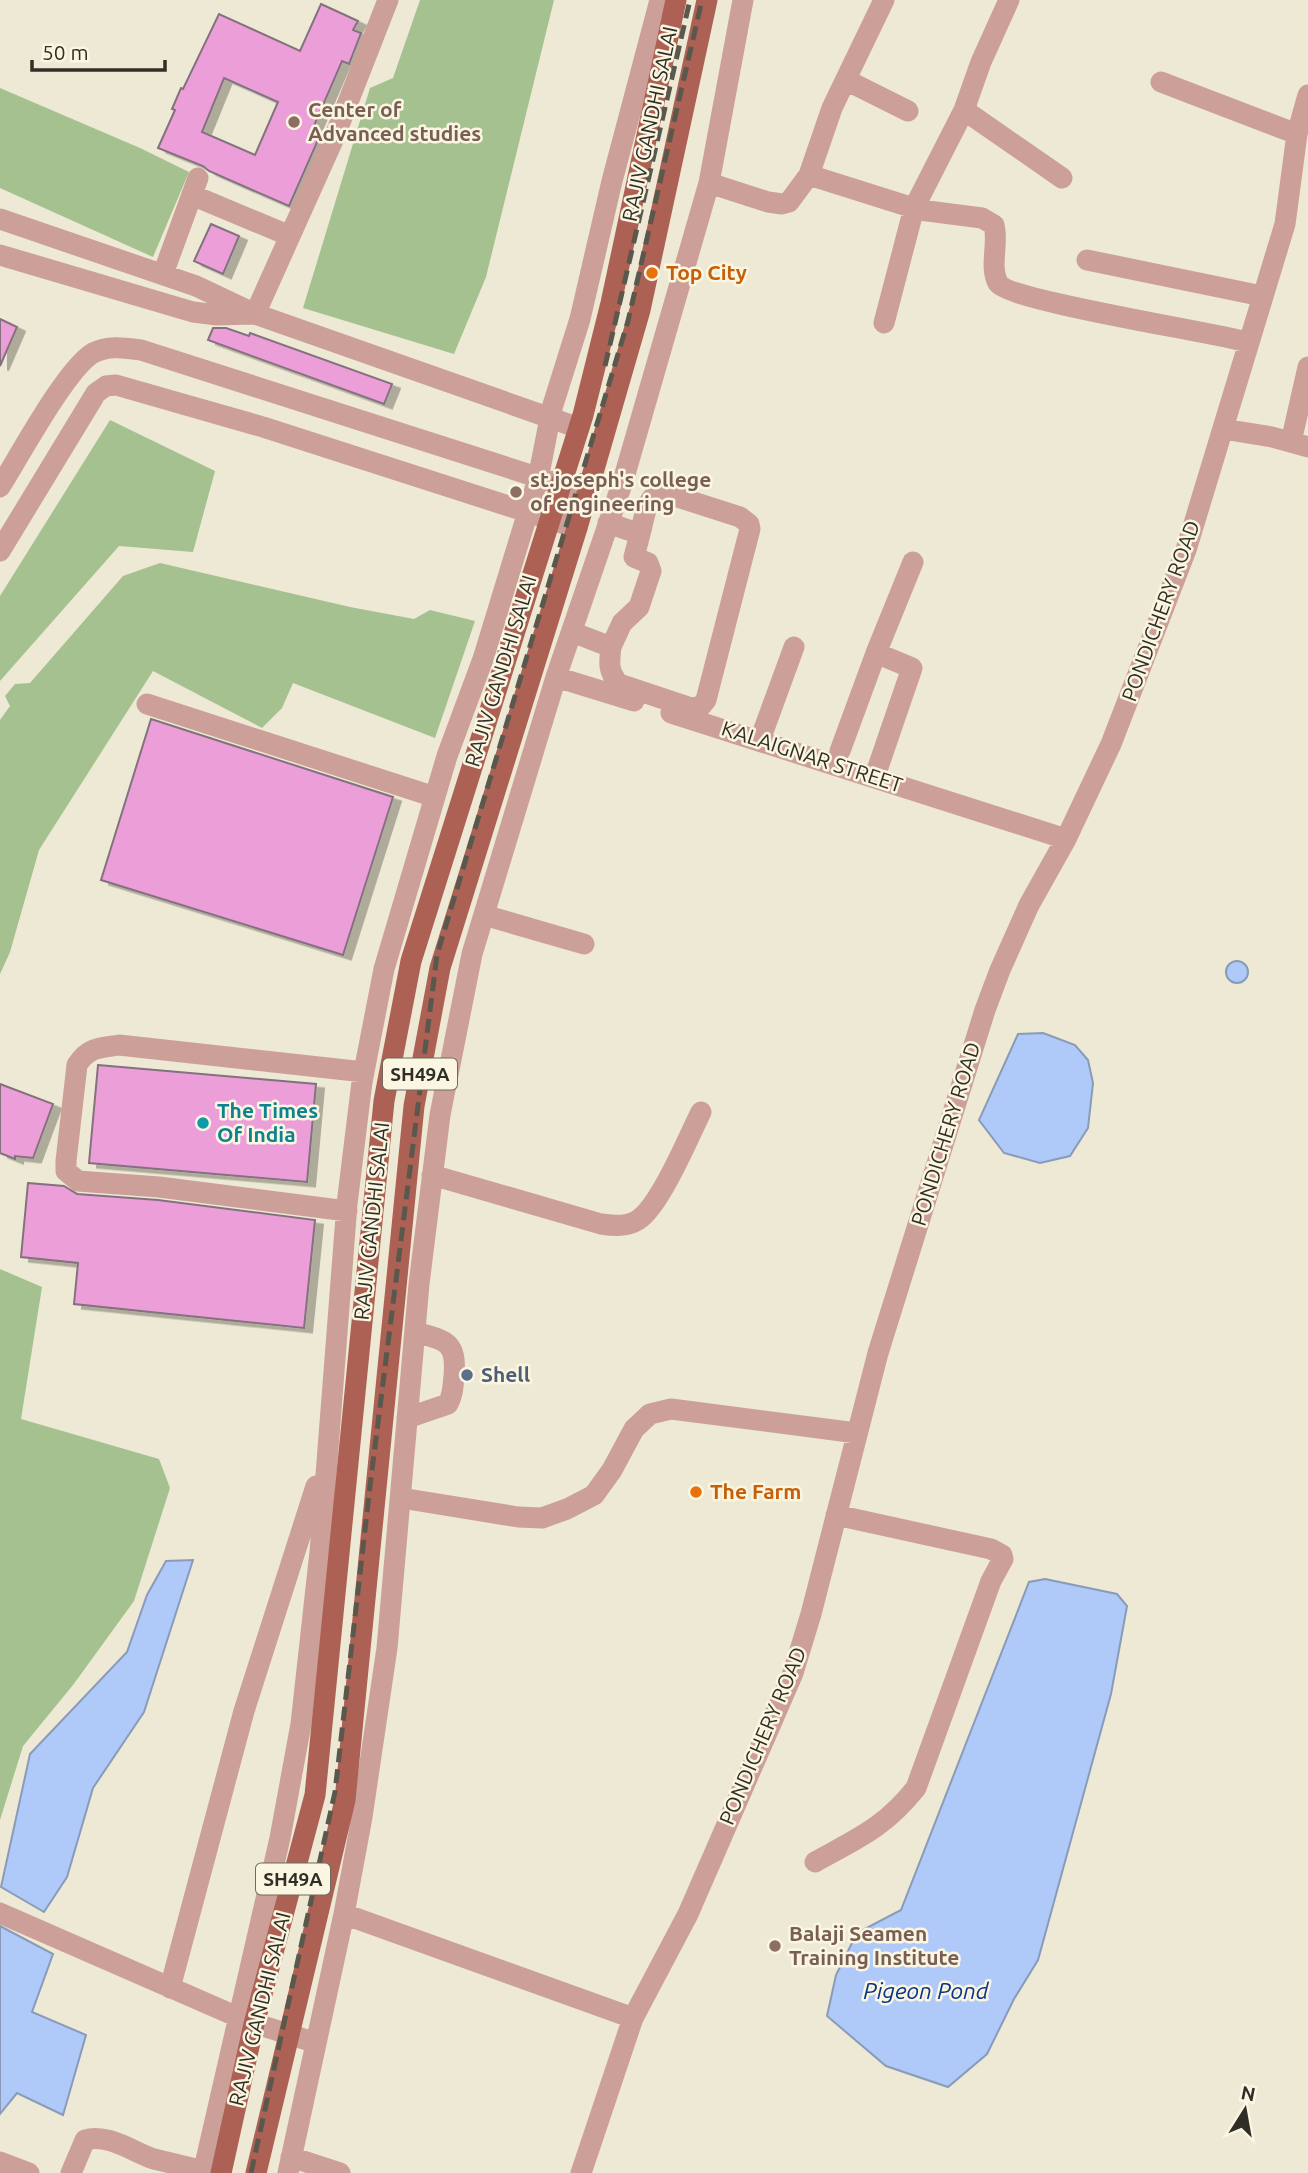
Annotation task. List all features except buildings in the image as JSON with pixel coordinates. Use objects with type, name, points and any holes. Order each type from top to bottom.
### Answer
[{"type":"main road","name":"RAJIV GANDHI SALAI","points":[[210,2172],[246,2021],[315,1795],[327,1580],[384,1101],[411,961],[527,589],[538,516],[559,485],[579,428],[611,303],[677,0]]},
{"type":"main road","name":"RAJIV GANDHI SALAI","points":[[256,2173],[345,1800],[414,1106],[440,968],[577,528],[640,310],[707,0]]},
{"type":"main road","points":[[527,589],[555,599]]},
{"type":"street","points":[[255,314],[334,138],[388,0]]},
{"type":"street","points":[[327,1580],[328,1449],[347,1210],[364,1072],[384,970],[447,756],[538,516],[538,479],[550,418],[580,319],[612,181],[660,0]]},
{"type":"street","points":[[337,2173],[289,2165],[344,1914],[362,1817],[387,1648],[415,1332],[440,1115],[472,954],[556,677],[630,457],[709,183],[743,0]]},
{"type":"street","points":[[709,183],[768,202],[782,204],[794,197],[809,175],[832,108],[884,0]]},
{"type":"street","points":[[884,323],[914,208],[964,110],[1009,0]]},
{"type":"street","points":[[846,80],[908,111]]},
{"type":"street","points":[[1161,82],[1297,134]]},
{"type":"street","name":"PONDICHERY ROAD","points":[[581,2173],[634,2018],[688,1914],[793,1673],[811,1614],[878,1353],[985,1010],[1029,905],[1066,839],[1111,744],[1186,550],[1284,224],[1297,134],[1308,95]]},
{"type":"street","points":[[964,110],[1062,178]]},
{"type":"street","points":[[809,175],[914,208],[982,218],[994,225],[997,236],[997,281],[1004,288],[1044,300],[1247,342]]},
{"type":"street","points":[[163,274],[195,186],[290,236]]},
{"type":"street","points":[[0,219],[163,274],[218,295],[255,314],[579,428]]},
{"type":"street","points":[[0,255],[193,312],[217,315],[255,314]]},
{"type":"street","points":[[1087,260],[1262,296]]},
{"type":"street","points":[[0,487],[76,369],[93,353],[114,346],[141,350],[538,479],[587,492]]},
{"type":"street","points":[[1223,429],[1299,444],[1308,367]]},
{"type":"street","points":[[0,551],[96,393],[106,386],[116,385],[263,427],[577,528]]},
{"type":"street","points":[[333,449],[344,415]]},
{"type":"street","points":[[662,492],[740,517],[749,524],[750,529],[706,700],[701,706],[691,708],[619,684],[612,677],[609,667],[611,647],[622,623],[639,607],[651,571],[648,563],[634,557],[640,534],[651,498],[662,492]]},
{"type":"street","points":[[608,523],[640,534]]},
{"type":"street","points":[[840,751],[913,562]]},
{"type":"street","points":[[572,632],[611,647]]},
{"type":"street","points":[[760,740],[794,647]]},
{"type":"street","points":[[874,776],[912,668],[876,653]]},
{"type":"street","name":"KALAIGNAR STREET","points":[[556,677],[1066,839]]},
{"type":"street","points":[[147,704],[435,797]]},
{"type":"street","points":[[484,915],[584,944]]},
{"type":"street","points":[[347,1210],[159,1187],[78,1181],[66,1171],[77,1065],[84,1054],[119,1045],[364,1072]]},
{"type":"street","points":[[432,1175],[601,1224],[619,1226],[637,1221],[652,1208],[701,1112]]},
{"type":"street","points":[[407,1418],[448,1404],[453,1392],[456,1357],[453,1349],[442,1339],[415,1332]]},
{"type":"street","points":[[401,1498],[518,1517],[542,1518],[594,1495],[612,1470],[634,1429],[650,1414],[671,1409],[857,1433]]},
{"type":"street","points":[[170,1988],[244,1712],[328,1449]]},
{"type":"street","points":[[815,1862],[877,1828],[897,1811],[916,1788],[990,1581],[1003,1559],[1002,1555],[992,1549],[836,1515]]},
{"type":"street","points":[[0,1913],[246,2021],[316,2043]]},
{"type":"street","points":[[344,1914],[634,2018]]},
{"type":"street","points":[[71,2173],[85,2140],[93,2137],[107,2140],[150,2166],[210,2172]]},
{"type":"street","points":[[0,2162],[29,2173]]},
{"type":"green space","points":[[420,0],[554,0],[486,277],[454,354],[303,308],[370,88],[393,78]]},
{"type":"green space","points":[[0,88],[189,172],[153,257],[0,188]]},
{"type":"green space","points":[[110,420],[215,471],[193,552],[119,546],[0,681],[0,596]]},
{"type":"green space","points":[[160,563],[414,619],[430,610],[475,621],[435,738],[293,683],[282,708],[262,728],[153,671],[39,850],[10,952],[0,974],[0,720],[10,706],[5,696],[15,684],[30,683],[123,576]]},
{"type":"green space","points":[[0,1269],[42,1287],[21,1419],[159,1459],[170,1488],[134,1601],[73,1685],[23,1746],[0,1820]]},
{"type":"water","points":[[1237,961],[1245,964],[1248,972],[1245,980],[1237,983],[1229,980],[1226,972],[1229,964]]},
{"type":"water","points":[[1043,1033],[1075,1045],[1088,1060],[1093,1083],[1088,1128],[1070,1156],[1040,1163],[1004,1153],[979,1120],[1018,1034]]},
{"type":"water","points":[[193,1560],[144,1712],[93,1788],[67,1877],[44,1912],[1,1887],[30,1754],[127,1652],[147,1595],[166,1561]]},
{"type":"water","name":"Pigeon Pond","points":[[1045,1579],[1117,1594],[1127,1606],[1111,1694],[1038,1960],[1014,1999],[987,2054],[948,2087],[886,2066],[827,2016],[836,1975],[857,1933],[901,1910],[1029,1582]]},
{"type":"water","points":[[0,1926],[53,1954],[32,2012],[86,2035],[63,2115],[17,2093],[0,2114]]},
{"type":"railway","points":[[605,366],[690,0]]},
{"type":"railway","points":[[251,2173],[335,1792],[370,1486],[437,955],[628,321],[702,0]]},
{"type":"place","name":"Center of Advanced studies","points":[[294,122]]},
{"type":"place","name":"Top City","points":[[652,273]]},
{"type":"place","name":"st.joseph's college of engineering","points":[[516,492]]},
{"type":"place","name":"The Times Of India","points":[[203,1123]]},
{"type":"place","name":"Shell","points":[[467,1375]]},
{"type":"place","name":"The Farm","points":[[696,1492]]},
{"type":"place","name":"Balaji Seamen Training Institute","points":[[775,1946]]}]
